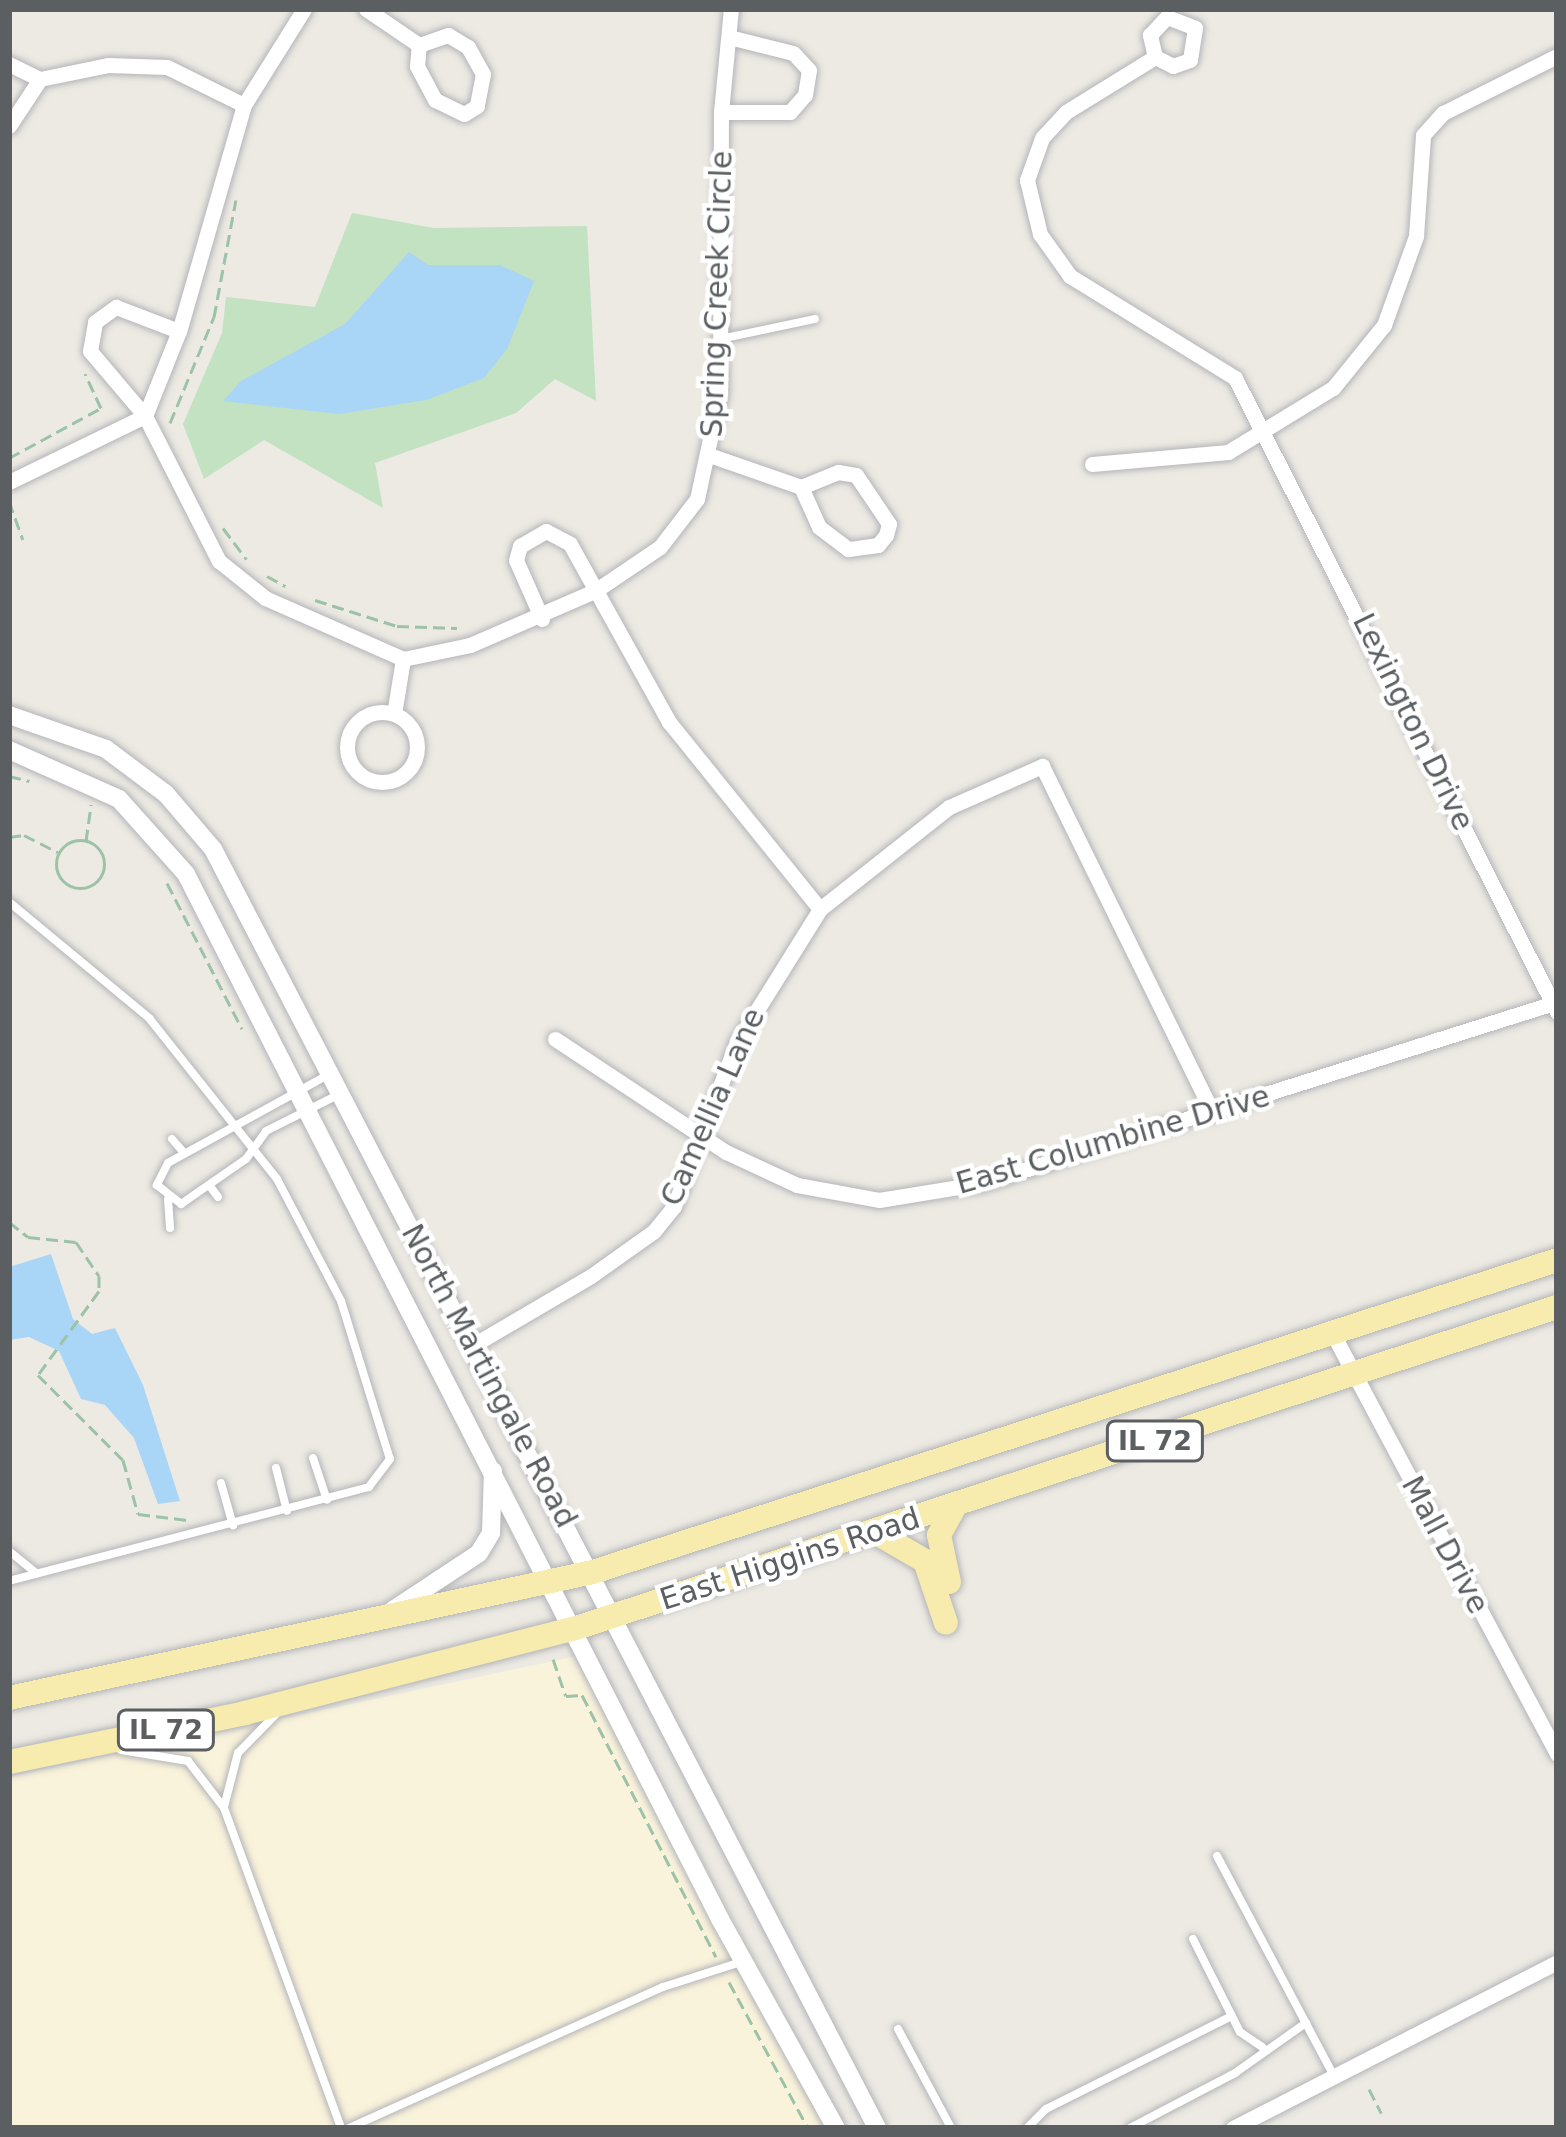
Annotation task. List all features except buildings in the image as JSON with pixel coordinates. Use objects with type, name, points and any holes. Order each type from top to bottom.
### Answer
[{"type":"main road","name":"East Higgins Road","points":[[15,1696],[593,1572],[1334,1336],[1557,1260]]},
{"type":"main road","name":"East Higgins Road","points":[[18,1762],[297,1700],[576,1628],[1557,1306]]},
{"type":"main road","points":[[875,1532],[925,1561],[954,1621],[939,1553],[940,1530],[955,1506]]},
{"type":"street","points":[[9,482],[145,416],[179,331],[244,105],[304,9]]},
{"type":"street","points":[[366,9],[419,45]]},
{"type":"street","name":"Spring Creek Circle","points":[[403,659],[542,619],[595,591],[660,547],[697,499],[712,456],[720,339],[722,112],[731,9]]},
{"type":"street","points":[[448,35],[468,47],[485,88],[477,106],[464,113],[435,100],[417,66],[419,45],[448,35]]},
{"type":"street","points":[[722,112],[790,112],[805,95],[809,70],[793,53],[729,37]]},
{"type":"street","points":[[1092,464],[1195,460],[1269,433],[1333,388],[1384,325],[1416,236],[1424,135],[1443,112],[1557,56]]},
{"type":"street","name":"Lexington Drive","points":[[1155,57],[1066,112],[1042,137],[1027,180],[1040,234],[1070,276],[1235,378],[1269,433],[1556,1006]]},
{"type":"street","points":[[9,64],[40,79],[108,64],[167,68],[244,105]]},
{"type":"street","points":[[9,126],[40,79]]},
{"type":"street","points":[[179,331],[116,307],[95,322],[90,351],[145,416],[219,562],[265,598],[403,659],[395,708]]},
{"type":"street","points":[[712,456],[801,487],[838,472],[865,479],[889,524],[886,536],[848,549],[819,527],[801,487]]},
{"type":"street","points":[[542,619],[516,560],[531,536],[546,531],[570,544],[669,722],[820,909]]},
{"type":"street","points":[[395,708],[417,730],[417,748],[394,777],[368,782],[351,770],[346,746],[365,721],[395,708]]},
{"type":"street","name":"North Martingale Road","points":[[9,715],[106,749],[186,815],[232,884],[338,1095],[475,1344],[877,2128]]},
{"type":"street","name":"North Martingale Road","points":[[9,750],[82,777],[162,841],[298,1090],[493,1466],[742,1961],[836,2128]]},
{"type":"street","name":"Camellia Lane","points":[[475,1344],[654,1231],[674,1206],[737,1042],[820,909],[949,807],[1042,766],[1214,1113]]},
{"type":"street","name":"East Columbine Drive","points":[[555,1039],[702,1137],[797,1185],[879,1200],[983,1183],[1556,1006]]},
{"type":"street","name":"Mall Drive","points":[[1334,1336],[1557,1754]]},
{"type":"street","points":[[371,1622],[479,1553],[490,1533],[493,1466]]},
{"type":"street","points":[[1233,2128],[1557,1962]]},
{"type":"lane","points":[[720,339],[815,319]]},
{"type":"lane","points":[[9,902],[113,983],[254,1146],[341,1301],[386,1433],[390,1459],[379,1481],[327,1500],[9,1581]]},
{"type":"lane","points":[[170,1228],[168,1199],[157,1173],[235,1122],[328,1075]]},
{"type":"lane","points":[[168,1199],[181,1204],[254,1146],[338,1095]]},
{"type":"lane","points":[[172,1139],[184,1153]]},
{"type":"lane","points":[[209,1185],[218,1198]]},
{"type":"lane","points":[[313,1458],[327,1500]]},
{"type":"lane","points":[[276,1468],[287,1510]]},
{"type":"lane","points":[[221,1483],[233,1525]]},
{"type":"lane","points":[[9,1551],[36,1574]]},
{"type":"lane","points":[[224,1808],[238,1753],[297,1700]]},
{"type":"lane","points":[[71,1750],[167,1752],[188,1762],[224,1808],[345,2128],[664,1987],[742,1961]]},
{"type":"lane","points":[[1216,1856],[1334,2076]]},
{"type":"lane","points":[[1193,1939],[1232,2016],[1262,2047]]},
{"type":"lane","points":[[1027,2128],[1046,2109],[1232,2016]]},
{"type":"lane","points":[[1130,2128],[1235,2073],[1262,2047],[1306,2024]]},
{"type":"lane","points":[[898,2029],[951,2128]]},
{"type":"path","points":[[170,425],[214,316],[238,193]]},
{"type":"path","points":[[9,458],[100,408],[82,364]]},
{"type":"path","points":[[9,501],[23,540]]},
{"type":"path","points":[[216,516],[252,564]]},
{"type":"path","points":[[262,573],[302,596],[397,626],[468,627]]},
{"type":"path","points":[[60,851],[61,879],[91,885],[104,865],[86,841],[91,802]]},
{"type":"path","points":[[9,837],[60,851],[86,841]]},
{"type":"path","points":[[9,1222],[28,1238],[69,1238],[94,1261],[99,1291],[38,1376],[123,1460],[138,1514],[183,1517],[196,1535]]},
{"type":"path","points":[[559,1676],[566,1696],[582,1695],[808,2128]]},
{"type":"path","points":[[1369,2089],[1382,2113]]},
{"type":"shaded area","points":[[591,1653],[845,2128],[9,2128],[9,1777]]},
{"type":"green space","points":[[352,213],[434,228],[587,226],[596,401],[555,379],[516,413],[375,463],[383,508],[264,440],[204,479],[183,424],[222,333],[226,297],[315,307]]},
{"type":"water","points":[[409,252],[428,265],[500,265],[534,281],[507,349],[484,378],[426,400],[339,414],[223,401],[241,381],[345,324]]},
{"type":"water","points":[[51,1254],[73,1319],[92,1334],[115,1328],[143,1385],[180,1501],[158,1504],[134,1438],[105,1405],[81,1399],[59,1351],[29,1337],[9,1340],[9,1267]]}]
